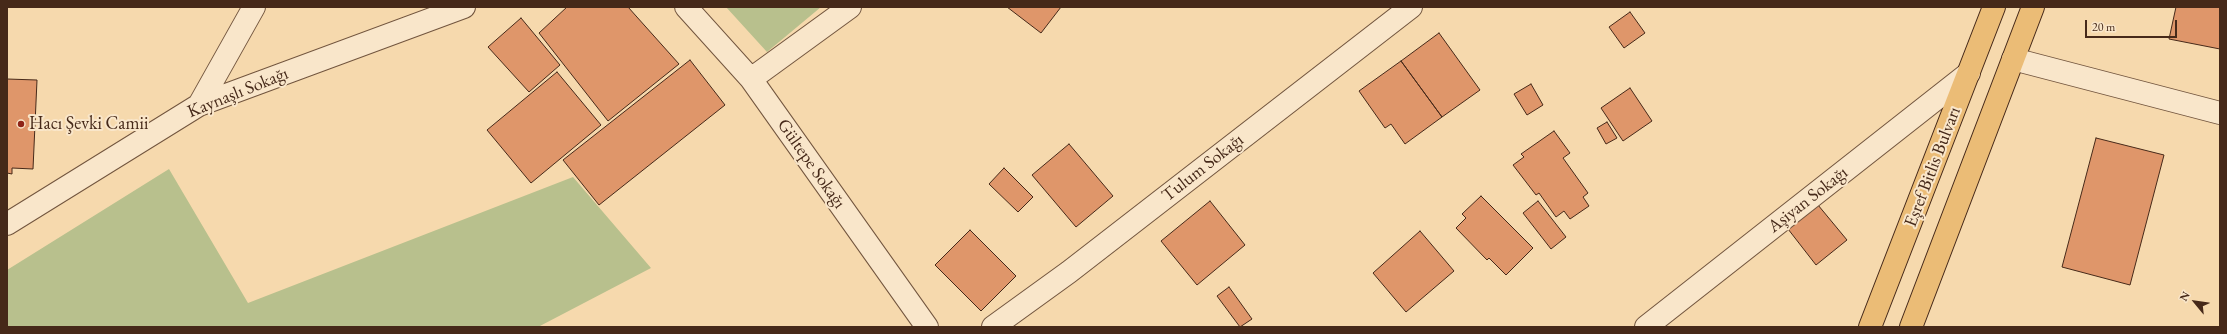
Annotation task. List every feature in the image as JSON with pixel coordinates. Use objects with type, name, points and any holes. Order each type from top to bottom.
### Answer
[{"type":"main road","name":"Eşref Bitlis Bulvarı","points":[[1870,327],[1994,7]]},
{"type":"main road","name":"Eşref Bitlis Bulvarı","points":[[1911,327],[2033,7]]},
{"type":"street","points":[[199,105],[254,7]]},
{"type":"street","name":"Kaynaşlı Sokağı","points":[[7,224],[199,105],[464,7]]},
{"type":"street","name":"Gültepe Sokağı","points":[[686,7],[751,79],[927,327]]},
{"type":"street","points":[[751,79],[850,7]]},
{"type":"street","name":"Tulum Sokağı","points":[[993,327],[1069,272],[1411,7]]},
{"type":"street","points":[[2013,59],[2220,113]]},
{"type":"street","name":"Aşiyan Sokağı","points":[[1646,327],[1969,73]]},
{"type":"green space","points":[[726,7],[821,7],[767,52]]},
{"type":"green space","points":[[169,169],[248,303],[573,177],[651,268],[538,327],[7,327],[7,270]]},
{"type":"building","points":[[567,7],[628,7],[679,64],[608,121],[539,33]]},
{"type":"building","points":[[1007,7],[1061,7],[1041,33]]},
{"type":"building","points":[[2176,7],[2220,7],[2220,49],[2169,39]]},
{"type":"building","points":[[1630,12],[1645,33],[1624,48],[1609,27]]},
{"type":"building","points":[[521,18],[560,65],[529,92],[488,47]]},
{"type":"building","points":[[1439,33],[1480,90],[1442,117],[1401,61]]},
{"type":"building","points":[[690,60],[725,105],[599,205],[563,160]]},
{"type":"building","points":[[1401,61],[1442,117],[1405,144],[1391,124],[1385,128],[1359,91]]},
{"type":"building","points":[[557,72],[601,125],[531,183],[487,130]]},
{"type":"building","name":"Hacı Şevki Camii","points":[[7,79],[37,80],[33,169],[12,168],[12,174],[7,173]]},
{"type":"building","points":[[1531,84],[1543,105],[1527,115],[1514,94]]},
{"type":"building","points":[[1630,88],[1652,121],[1623,141],[1601,108]]},
{"type":"building","points":[[1607,122],[1617,138],[1606,144],[1597,128]]},
{"type":"building","points":[[1554,131],[1570,153],[1563,158],[1588,193],[1583,197],[1589,206],[1570,219],[1564,211],[1556,217],[1539,193],[1536,195],[1513,165],[1524,157],[1521,154]]},
{"type":"building","points":[[2096,138],[2164,155],[2130,285],[2062,267]]},
{"type":"building","points":[[1069,144],[1113,196],[1076,227],[1032,175]]},
{"type":"building","points":[[1004,168],[1033,197],[1018,212],[989,184]]},
{"type":"building","points":[[1481,196],[1533,248],[1506,275],[1489,258],[1487,260],[1456,228],[1466,218],[1462,214]]},
{"type":"building","points":[[1210,201],[1245,245],[1197,285],[1161,241]]},
{"type":"building","points":[[1538,201],[1566,237],[1551,249],[1523,213]]},
{"type":"building","points":[[1818,205],[1847,240],[1816,265],[1788,229]]},
{"type":"building","points":[[970,230],[1016,276],[981,311],[935,265]]},
{"type":"building","points":[[1420,231],[1454,271],[1406,312],[1373,273]]},
{"type":"building","points":[[1229,287],[1252,319],[1240,327],[1217,296]]},
{"type":"place","name":"Hacı Şevki Camii","points":[[21,124]]}]
